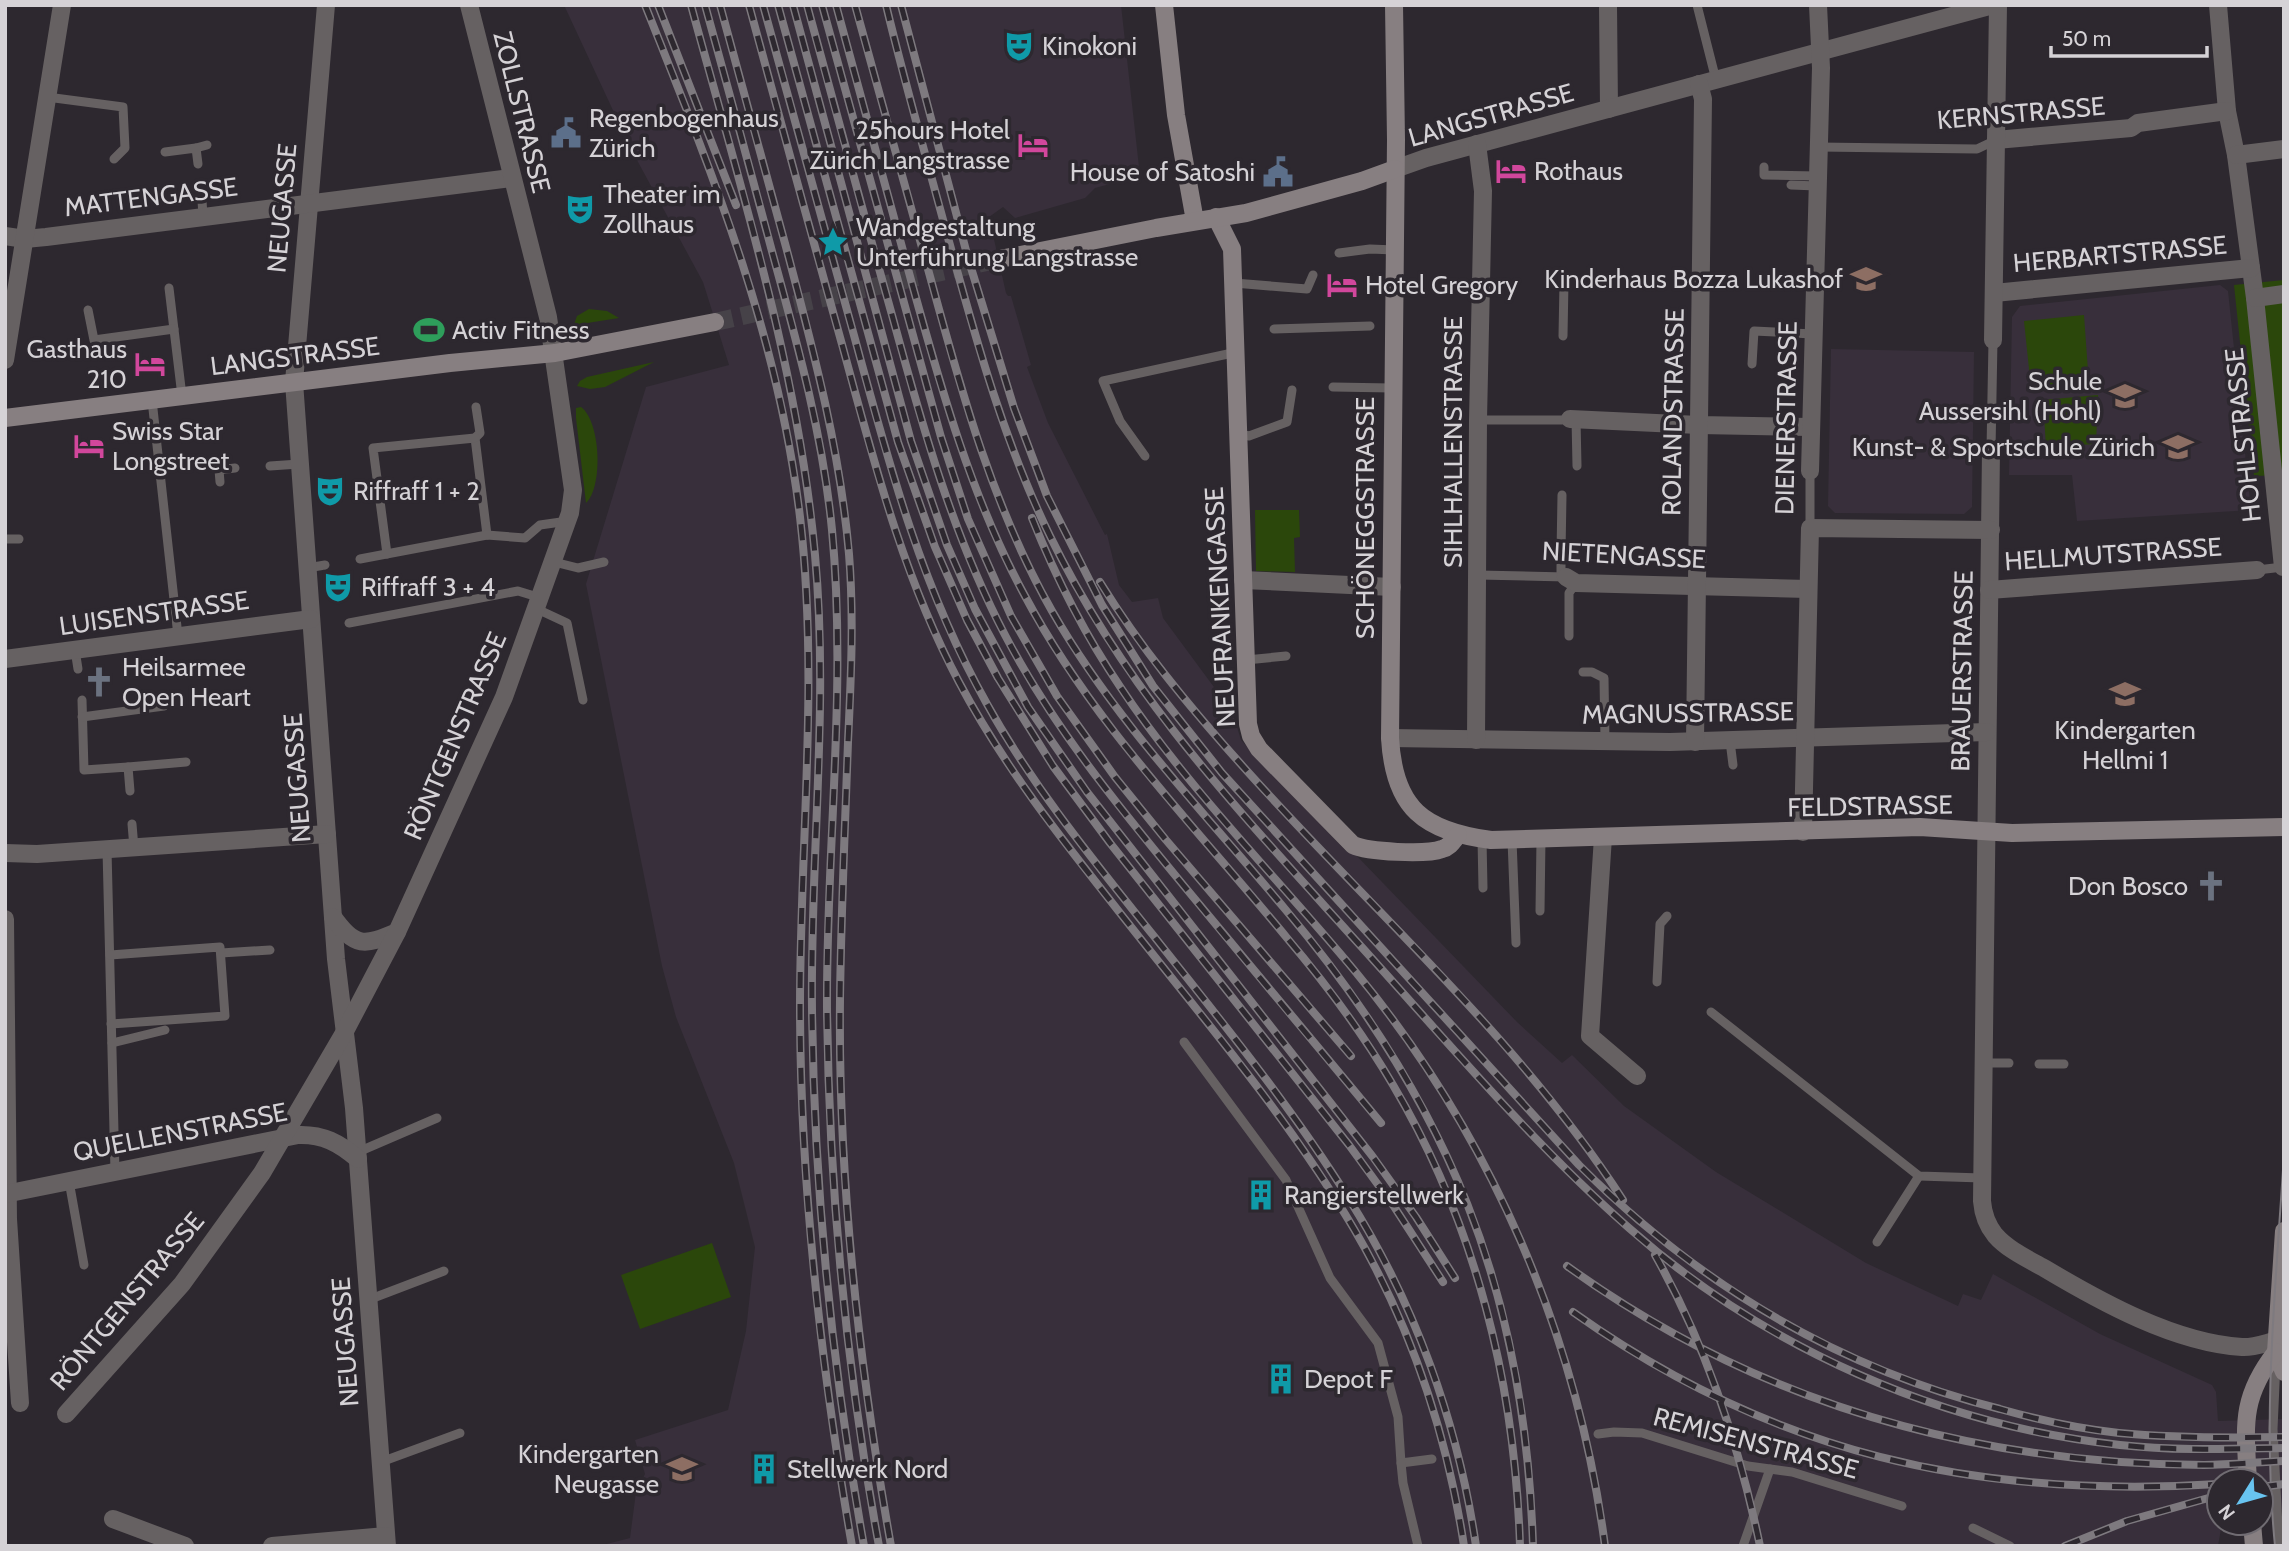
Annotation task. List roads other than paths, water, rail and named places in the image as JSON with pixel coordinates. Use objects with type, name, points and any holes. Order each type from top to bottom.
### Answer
[{"type":"street","points":[[5,360],[62,5]]},
{"type":"street","name":"NEUGASSE","points":[[326,5],[294,382],[299,464],[316,566],[310,619],[333,917],[358,1156],[386,1541]]},
{"type":"street","name":"ZOLLSTRASSE","points":[[469,5],[555,353]]},
{"type":"street","points":[[1164,5],[1176,115],[1195,221]]},
{"type":"street","name":"SCHÖNEGGSTRASSE","points":[[1394,5],[1395,250],[1390,738],[1395,776],[1407,799],[1415,810],[1435,827],[1458,835]]},
{"type":"street","points":[[1608,5],[1609,109]]},
{"type":"street","name":"DIENERSTRASSE","points":[[1810,471],[1821,68],[1818,5]]},
{"type":"street","name":"LANGSTRASSE","points":[[1000,259],[1246,212],[1362,181],[1477,144],[1996,5]]},
{"type":"street","name":"BRAUERSTRASSE","points":[[1993,340],[1996,5]]},
{"type":"street","name":"HOHLSTRASSE","points":[[2218,5],[2227,111],[2236,155],[2255,298],[2284,569]]},
{"type":"street","name":"ROLANDSTRASSE","points":[[1695,742],[1703,99],[1708,82]]},
{"type":"street","name":"KERNSTRASSE","points":[[1996,140],[2131,128],[2138,123],[2227,111]]},
{"type":"street","name":"SIHLHALLENSTRASSE","points":[[1476,740],[1479,335],[1483,191],[1477,144]]},
{"type":"street","points":[[2236,155],[2284,149]]},
{"type":"street","name":"MATTENGASSE","points":[[5,236],[25,239],[203,209],[308,204],[511,178]]},
{"type":"street","name":"NEUFRANKENGASSE","points":[[1216,218],[1232,249],[1248,724],[1253,740],[1349,843],[1373,850],[1434,851],[1448,846],[1458,835]]},
{"type":"street","name":"HERBARTSTRASSE","points":[[1994,293],[2250,268]]},
{"type":"street","points":[[2255,298],[2284,294]]},
{"type":"street","name":"LANGSTRASSE","points":[[5,418],[450,363],[555,353],[715,323]]},
{"type":"street","name":"RÖNTGENSTRASSE","points":[[66,1414],[182,1284],[262,1173],[344,1033],[397,932],[504,697],[573,504],[555,353]]},
{"type":"street","points":[[1570,419],[1811,427]]},
{"type":"street","name":"BRAUERSTRASSE","points":[[1991,450],[1982,1063],[1984,1214],[1997,1238],[2017,1252],[2076,1286],[2166,1329],[2197,1339],[2245,1348],[2279,1344]]},
{"type":"street","points":[[1810,528],[1991,530]]},
{"type":"street","name":"DIENERSTRASSE","points":[[1803,832],[1810,528]]},
{"type":"street","name":"HELLMUTSTRASSE","points":[[1989,590],[2257,570]]},
{"type":"street","name":"NIETENGASSE","points":[[1566,575],[1696,586],[1808,589]]},
{"type":"street","points":[[1243,580],[1392,587]]},
{"type":"street","name":"LUISENSTRASSE","points":[[5,659],[310,619]]},
{"type":"street","name":"MAGNUSSTRASSE","points":[[1390,738],[1695,742],[1987,732]]},
{"type":"street","name":"FELDSTRASSE","points":[[1458,835],[1512,840],[1920,827],[1987,833],[2284,827]]},
{"type":"street","points":[[5,853],[107,850],[327,834]]},
{"type":"street","points":[[1603,837],[1590,1036],[1637,1076]]},
{"type":"street","points":[[333,917],[354,941],[366,943],[397,932]]},
{"type":"street","points":[[5,919],[7,1193],[20,1403]]},
{"type":"street","name":"QUELLENSTRASSE","points":[[7,1193],[298,1135],[314,1134],[330,1139],[358,1156]]},
{"type":"street","points":[[2284,1231],[2279,1344],[2284,1372]]},
{"type":"street","points":[[2247,1467],[2247,1410],[2254,1385],[2279,1344]]},
{"type":"street","points":[[113,1519],[185,1546]]},
{"type":"street","points":[[272,1546],[386,1541]]},
{"type":"lane","points":[[1697,5],[1708,82]]},
{"type":"lane","points":[[47,97],[124,107],[125,149],[114,159]]},
{"type":"lane","name":"KERNSTRASSE","points":[[1818,147],[1977,149],[1996,140]]},
{"type":"lane","points":[[165,152],[207,145]]},
{"type":"lane","points":[[196,148],[198,164]]},
{"type":"lane","points":[[1764,167],[1764,175],[1817,181]]},
{"type":"lane","points":[[1791,185],[1817,181]]},
{"type":"lane","points":[[1339,253],[1395,250]]},
{"type":"lane","points":[[1234,283],[1307,289],[1313,275]]},
{"type":"lane","points":[[1563,335],[1564,282]]},
{"type":"lane","points":[[169,288],[182,396]]},
{"type":"lane","points":[[89,310],[94,340],[174,329]]},
{"type":"lane","points":[[1274,330],[1370,326]]},
{"type":"lane","points":[[1752,364],[1754,331],[1813,334]]},
{"type":"lane","name":"BRAUERSTRASSE","points":[[1991,450],[1993,340]]},
{"type":"lane","points":[[1145,456],[1120,421],[1103,381],[1237,352]]},
{"type":"lane","points":[[1333,387],[1392,388]]},
{"type":"lane","points":[[1239,434],[1249,436],[1287,422],[1292,390]]},
{"type":"lane","points":[[152,400],[178,636]]},
{"type":"lane","points":[[387,554],[373,448],[475,438],[480,433],[476,407]]},
{"type":"lane","points":[[1478,420],[1570,419],[1577,466]]},
{"type":"lane","points":[[475,438],[487,536]]},
{"type":"lane","points":[[270,466],[299,464]]},
{"type":"lane","points":[[220,482],[219,470],[235,468]]},
{"type":"lane","name":"DIENERSTRASSE","points":[[1810,471],[1810,528]]},
{"type":"lane","points":[[1561,553],[1562,495]]},
{"type":"lane","points":[[360,559],[487,536],[525,538],[540,525],[568,521]]},
{"type":"lane","points":[[5,539],[19,539]]},
{"type":"lane","points":[[554,562],[578,568],[604,562]]},
{"type":"lane","name":"HELLMUTSTRASSE","points":[[2257,570],[2284,569]]},
{"type":"lane","name":"NIETENGASSE","points":[[1478,575],[1566,575]]},
{"type":"lane","points":[[1566,575],[1569,593],[1569,636]]},
{"type":"lane","points":[[349,623],[518,591],[567,623],[583,700]]},
{"type":"lane","points":[[75,649],[78,669]]},
{"type":"lane","points":[[1246,660],[1286,656]]},
{"type":"lane","points":[[1583,672],[1592,672],[1604,678],[1605,741]]},
{"type":"lane","points":[[82,701],[84,770],[186,762]]},
{"type":"lane","points":[[82,717],[164,706]]},
{"type":"lane","points":[[1730,741],[1733,765]]},
{"type":"lane","points":[[128,767],[130,791]]},
{"type":"lane","points":[[132,824],[134,848]]},
{"type":"lane","points":[[1482,839],[1483,888]]},
{"type":"lane","points":[[1541,839],[1541,911]]},
{"type":"lane","points":[[1512,840],[1516,943]]},
{"type":"lane","points":[[107,850],[116,1172]]},
{"type":"lane","points":[[1657,982],[1660,924],[1667,916]]},
{"type":"lane","points":[[110,954],[220,947],[225,1016],[111,1024]]},
{"type":"lane","points":[[221,953],[270,950]]},
{"type":"lane","points":[[1710,1013],[1919,1175],[1982,1178]]},
{"type":"lane","points":[[112,1043],[165,1030]]},
{"type":"lane","points":[[1184,1042],[1286,1180],[1330,1278],[1378,1343],[1398,1417],[1403,1483],[1418,1546]]},
{"type":"lane","points":[[1982,1063],[2009,1063]]},
{"type":"lane","points":[[2039,1064],[2064,1064]]},
{"type":"lane","points":[[358,1156],[437,1118]]},
{"type":"lane","points":[[1877,1242],[1919,1175]]},
{"type":"lane","points":[[69,1181],[84,1265]]},
{"type":"lane","points":[[368,1300],[444,1271]]},
{"type":"lane","points":[[2279,1344],[2273,1429],[2279,1546]]},
{"type":"lane","points":[[381,1462],[460,1433]]},
{"type":"lane","name":"REMISENSTRASSE","points":[[1598,1434],[1642,1433],[1748,1466],[1792,1472],[1902,1506]]},
{"type":"lane","points":[[1401,1463],[1432,1459]]},
{"type":"lane","points":[[1743,1546],[1770,1469]]},
{"type":"lane","points":[[1973,1528],[2010,1546]]},
{"type":"tunnel","points":[[715,322],[1000,259]]},
{"type":"tram line","points":[[2275,1546],[2271,1497],[2270,1399],[2284,1154]]},
{"type":"railway","points":[[645,5],[695,131],[740,256],[776,383],[790,449],[800,517],[808,639],[800,1005],[804,1141],[814,1277],[852,1546]]},
{"type":"railway","points":[[658,5],[736,205]]},
{"type":"railway","points":[[691,5],[747,209],[781,347],[807,485],[815,555],[820,668],[812,952],[816,1144],[834,1345],[864,1546]]},
{"type":"railway","points":[[705,5],[800,357],[816,426],[832,530],[836,590],[837,709],[827,1008],[831,1143],[841,1278],[857,1412],[879,1546]]},
{"type":"railway","points":[[720,5],[815,361],[845,515],[852,624],[841,968],[840,1069],[843,1138],[860,1343],[891,1546]]},
{"type":"railway","points":[[749,5],[879,476],[906,560],[939,642],[996,746],[1038,806],[1275,1110],[1354,1229],[1393,1304],[1424,1382],[1448,1463],[1464,1546]]},
{"type":"railway","points":[[763,5],[909,526],[964,660],[1005,735],[1044,794],[1279,1097],[1327,1164],[1373,1239],[1413,1323],[1445,1410],[1458,1455],[1476,1546]]},
{"type":"railway","points":[[778,5],[898,442],[935,547],[967,620],[998,678],[1053,766],[1110,843],[1349,1145],[1395,1208],[1443,1282]]},
{"type":"railway","points":[[793,5],[911,441],[947,545],[975,609],[1028,707],[1087,792],[1373,1157],[1455,1278]]},
{"type":"railway","points":[[807,5],[927,438],[969,558],[1005,635],[1044,702],[1111,796],[1381,1123]]},
{"type":"railway","points":[[822,5],[941,437],[968,519],[1011,616],[1057,696],[1115,777],[1351,1056]]},
{"type":"railway","points":[[836,5],[946,401],[973,481],[1025,596],[1052,643],[1114,731],[1301,955],[1356,1027],[1393,1085],[1422,1138],[1447,1193],[1486,1307],[1500,1366],[1517,1485],[1520,1546]]},
{"type":"railway","points":[[855,5],[967,407],[996,491],[1031,572],[1077,651],[1132,728],[1285,909],[1342,982],[1392,1055],[1433,1129],[1468,1205],[1494,1283],[1514,1366],[1527,1453],[1533,1546]]},
{"type":"railway","points":[[886,5],[990,384],[1033,499],[1081,594],[1115,649],[1189,751],[1271,847],[1523,1126],[1593,1195],[1681,1271],[1796,1344],[1858,1374],[1921,1399],[1987,1420],[2053,1435],[2161,1448],[2284,1448]]},
{"type":"railway","points":[[901,5],[968,258],[1014,408],[1047,496],[1102,605],[1153,686],[1222,773],[1579,1165],[1624,1208],[1721,1283],[1773,1316],[1882,1370],[1940,1392],[2044,1420],[2089,1429],[2181,1437],[2284,1437]]},
{"type":"railway","points":[[1032,518],[1072,606],[1095,648],[1147,726],[1234,832],[1354,970],[1403,1033],[1447,1100],[1486,1169],[1520,1240],[1549,1314],[1573,1390],[1592,1467],[1605,1546]]},
{"type":"railway","points":[[1100,582],[1148,652],[1201,719],[1288,816],[1489,1028],[1581,1140],[1623,1200]]},
{"type":"railway","points":[[1655,1255],[1690,1324],[1719,1396],[1742,1471],[1760,1546]]},
{"type":"railway","points":[[1567,1266],[1639,1314],[1714,1354],[1790,1388],[1869,1416],[1950,1437],[2033,1453],[2118,1462],[2204,1465],[2284,1461]]},
{"type":"railway","points":[[1573,1312],[1648,1361],[1724,1401],[1801,1433],[1880,1457],[1961,1474],[2044,1483],[2130,1487],[2205,1484]]},
{"type":"railway","points":[[2275,1485],[2284,1484]]},
{"type":"railway","points":[[2065,1546],[2127,1521],[2205,1499]]},
{"type":"place","name":"Kinokoni","points":[[1019,46]]},
{"type":"place","name":"Regenbogenhaus Zürich","points":[[566,133]]},
{"type":"place","name":"25hours Hotel Zürich Langstrasse","points":[[1033,145]]},
{"type":"place","name":"Rothaus","points":[[1511,171]]},
{"type":"place","name":"House of Satoshi","points":[[1278,172]]},
{"type":"place","name":"Theater im Zollhaus","points":[[580,209]]},
{"type":"place","name":"Wandgestaltung Unterführung Langstrasse","points":[[833,242]]},
{"type":"place","name":"Kinderhaus Bozza Lukashof","points":[[1866,279]]},
{"type":"place","name":"Hotel Gregory","points":[[1342,285]]},
{"type":"place","name":"Activ Fitness","points":[[429,330]]},
{"type":"place","name":"Gasthaus 210","points":[[150,364]]},
{"type":"place","name":"Schule Aussersihl (Hohl)","points":[[2125,396]]},
{"type":"place","name":"Swiss Star Longstreet","points":[[89,446]]},
{"type":"place","name":"Kunst- & Sportschule Zürich","points":[[2178,447]]},
{"type":"place","name":"Riffraff 1 + 2","points":[[330,491]]},
{"type":"place","name":"Riffraff 3 + 4","points":[[338,587]]},
{"type":"place","name":"Heilsarmee Open Heart","points":[[99,682]]},
{"type":"place","name":"Kindergarten Hellmi 1","points":[[2125,694]]},
{"type":"place","name":"Don Bosco","points":[[2211,886]]},
{"type":"place","name":"Rangierstellwerk","points":[[1261,1195]]},
{"type":"place","name":"Depot F","points":[[1281,1379]]},
{"type":"place","name":"Kindergarten Neugasse","points":[[682,1469]]},
{"type":"place","name":"Stellwerk Nord","points":[[764,1469]]}]
